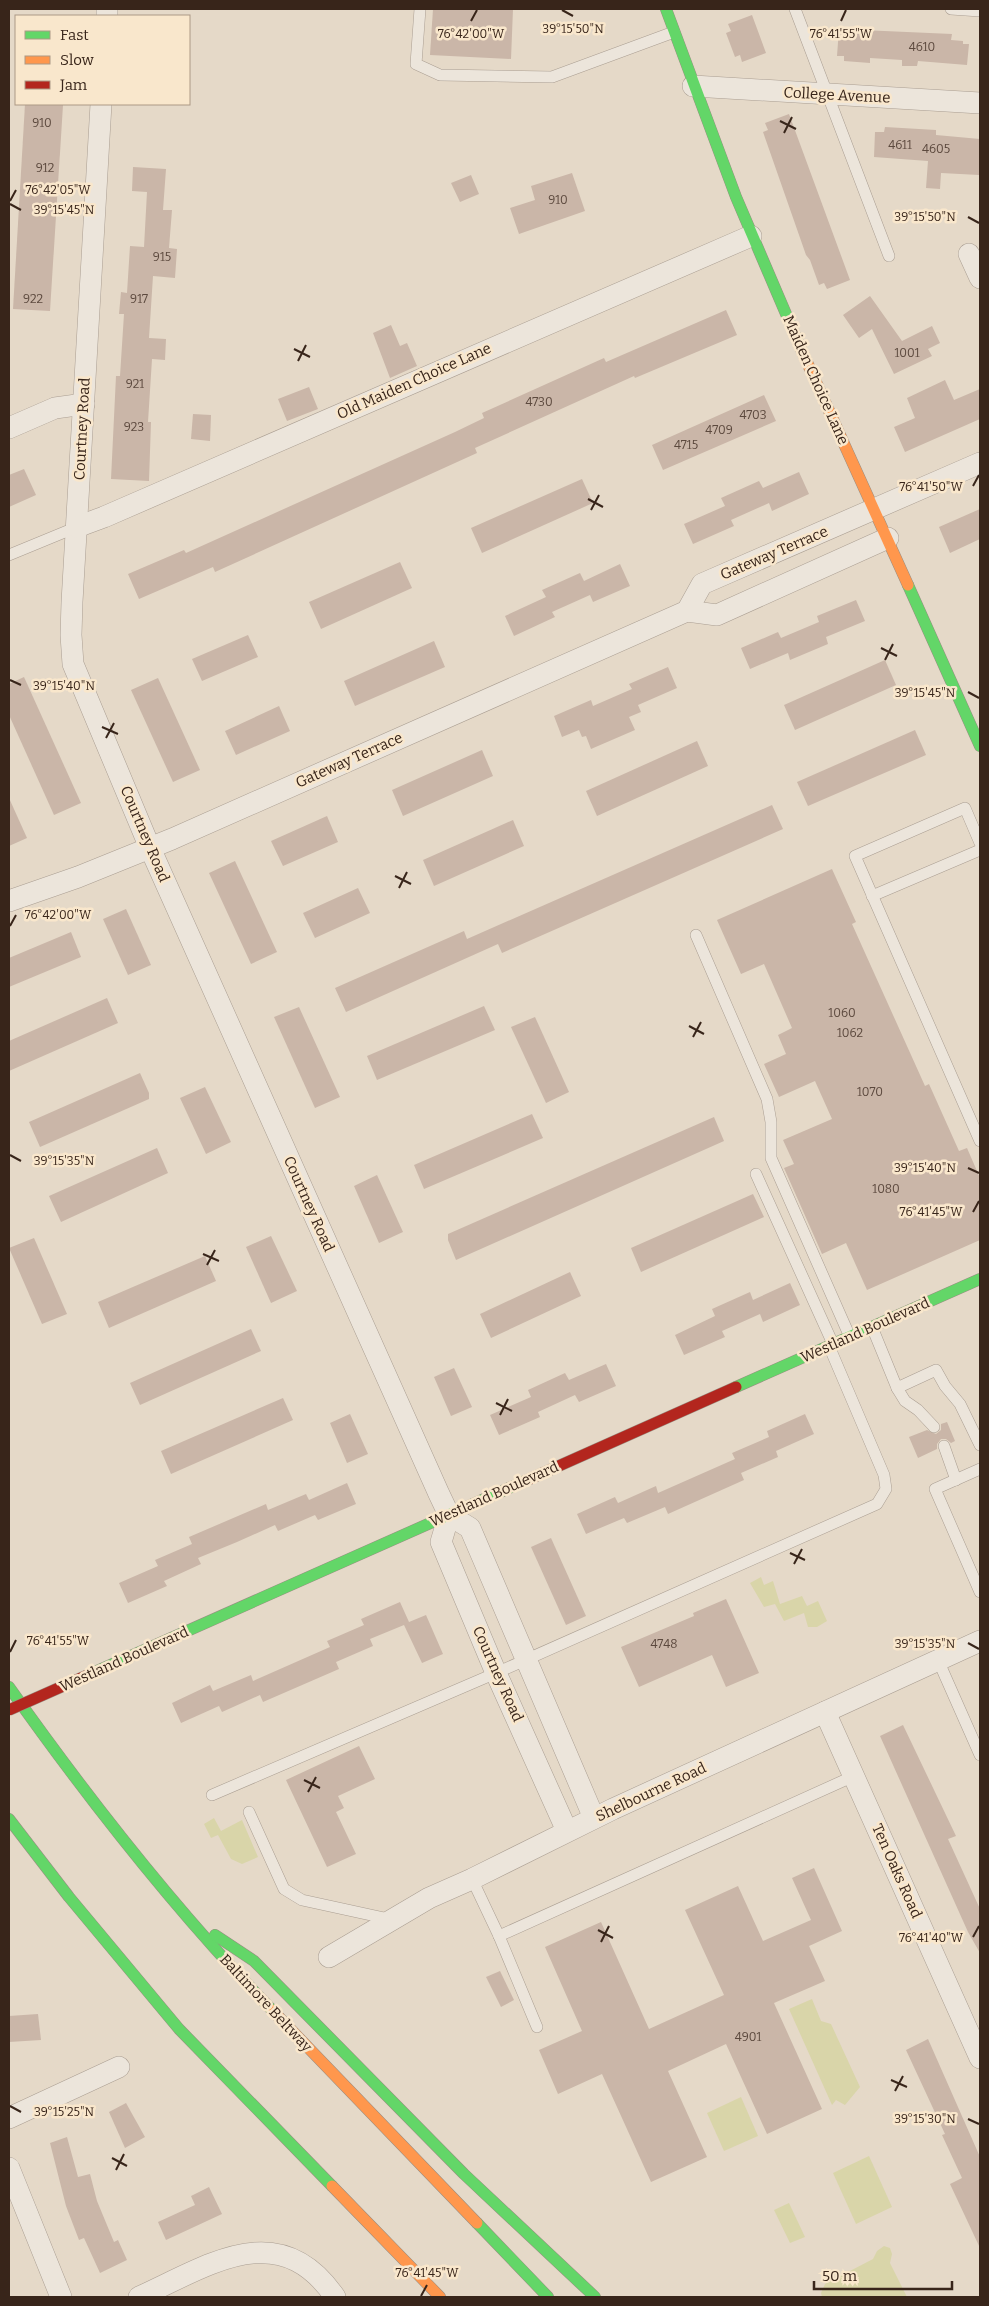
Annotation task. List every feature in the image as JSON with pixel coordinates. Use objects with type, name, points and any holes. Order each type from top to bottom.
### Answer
[{"type":"main road","name":"Maiden Choice Lane","points":[[666,9],[693,86],[751,236],[980,746]]},
{"type":"main road","name":"Westland Boulevard","points":[[9,1710],[980,1279]]},
{"type":"main road","name":"Baltimore Beltway","points":[[9,1686],[47,1741],[130,1848],[190,1918],[276,2015],[548,2297]]},
{"type":"main road","points":[[9,1819],[69,1897],[180,2029],[440,2297]]},
{"type":"main road","points":[[190,1918],[254,1960],[460,2170],[537,2245],[595,2297]]},
{"type":"street","name":"College Avenue","points":[[693,86],[980,103]]},
{"type":"street","name":"Courtney Road","points":[[101,105],[71,634],[73,664],[150,848],[449,1515],[441,1542],[496,1673],[567,1831]]},
{"type":"street","name":"Old Maiden Choice Lane","points":[[77,527],[104,517],[751,236]]},
{"type":"street","points":[[970,254],[980,278]]},
{"type":"street","points":[[9,428],[55,408],[84,404]]},
{"type":"street","name":"Gateway Terrace","points":[[687,612],[702,584],[980,463]]},
{"type":"street","name":"Gateway Terrace","points":[[9,901],[70,880],[150,848],[687,612],[717,615],[888,538]]},
{"type":"street","points":[[449,1515],[470,1528],[528,1659],[594,1818]]},
{"type":"street","name":"Shelbourne Road","points":[[329,1957],[389,1919],[567,1831],[980,1641]]},
{"type":"street","name":"Ten Oaks Road","points":[[825,1712],[973,2023],[980,2058]]},
{"type":"street","points":[[9,2118],[119,2067]]},
{"type":"street","points":[[9,2168],[61,2297]]},
{"type":"street","points":[[139,2297],[235,2256],[262,2252],[282,2254],[299,2261],[315,2273],[335,2297]]},
{"type":"lane","points":[[420,9],[416,64],[440,75],[552,76],[674,32]]},
{"type":"lane","points":[[795,9],[889,256]]},
{"type":"lane","points":[[951,9],[980,10]]},
{"type":"lane","points":[[9,555],[77,527]]},
{"type":"lane","points":[[980,844],[965,808],[855,856],[975,1116],[980,1141]]},
{"type":"lane","points":[[872,896],[980,850]]},
{"type":"lane","points":[[696,935],[767,1099],[772,1122],[771,1158],[850,1337]]},
{"type":"lane","points":[[212,1795],[528,1659],[877,1504],[886,1489],[884,1475],[831,1345],[756,1174]]},
{"type":"lane","points":[[872,1327],[897,1388],[905,1401],[918,1410],[934,1427]]},
{"type":"lane","points":[[897,1388],[936,1370],[944,1386],[960,1404],[980,1445]]},
{"type":"lane","points":[[944,1446],[956,1480]]},
{"type":"lane","points":[[980,1469],[935,1489],[980,1592]]},
{"type":"lane","points":[[938,1660],[980,1755]]},
{"type":"lane","points":[[499,1936],[854,1776]]},
{"type":"lane","points":[[248,1812],[284,1888],[292,1896],[302,1900],[389,1919]]},
{"type":"lane","points":[[472,1879],[499,1936],[537,2027]]},
{"type":"shaded area","points":[[761,1577],[764,1585],[773,1581],[780,1604],[802,1596],[807,1606],[818,1601],[827,1621],[817,1627],[808,1627],[804,1613],[784,1621],[775,1604],[764,1607],[750,1583]]},
{"type":"shaded area","points":[[214,1818],[221,1831],[242,1820],[258,1857],[242,1864],[231,1859],[218,1835],[211,1838],[204,1824]]},
{"type":"shaded area","points":[[812,1999],[821,2021],[831,2024],[860,2087],[845,2105],[836,2100],[832,2105],[789,2009]]},
{"type":"shaded area","points":[[741,2097],[758,2136],[724,2151],[707,2113]]},
{"type":"shaded area","points":[[869,2156],[892,2207],[856,2224],[833,2173]]},
{"type":"shaded area","points":[[789,2203],[805,2237],[790,2243],[774,2210]]},
{"type":"shaded area","points":[[884,2246],[890,2248],[892,2254],[890,2263],[907,2297],[822,2297],[821,2293],[825,2284],[873,2259],[877,2251]]},
{"type":"building","points":[[433,9],[513,9],[511,59],[430,55]]},
{"type":"building","points":[[752,15],[766,53],[742,62],[740,55],[735,57],[726,33],[731,31],[728,24]]},
{"type":"building","points":[[839,29],[952,34],[951,40],[963,41],[963,44],[969,44],[967,65],[918,61],[917,66],[902,66],[902,60],[870,58],[870,63],[844,61],[844,56],[837,56]]},
{"type":"building","points":[[25,105],[63,105],[50,311],[13,309]]},
{"type":"building","points":[[789,114],[850,280],[827,289],[824,283],[819,285],[810,260],[806,255],[763,132],[768,130],[765,123]]},
{"type":"building","points":[[885,127],[936,130],[936,135],[980,139],[979,175],[941,173],[940,189],[926,188],[928,161],[874,157],[875,132],[884,132]]},
{"type":"building","points":[[133,167],[166,169],[163,210],[172,210],[169,248],[177,249],[175,278],[153,276],[149,338],[166,339],[165,360],[152,359],[148,422],[151,422],[149,481],[111,479],[116,376],[120,376],[124,314],[119,314],[121,292],[127,293],[130,246],[144,247],[147,192],[132,191]]},
{"type":"building","points":[[572,173],[585,211],[519,234],[510,208],[535,200],[531,186]]},
{"type":"building","points":[[471,175],[479,194],[460,202],[451,183]]},
{"type":"building","points":[[870,296],[902,341],[932,326],[940,343],[928,349],[932,356],[894,374],[872,329],[859,338],[843,315]]},
{"type":"building","points":[[726,310],[737,335],[635,378],[634,376],[475,448],[477,453],[215,572],[213,567],[139,599],[128,574],[184,550],[186,553],[455,432],[484,418],[482,413],[604,358],[606,362]]},
{"type":"building","points":[[391,325],[400,346],[407,343],[417,366],[390,378],[373,333]]},
{"type":"building","points":[[945,380],[954,400],[980,389],[980,419],[905,452],[894,427],[915,418],[907,398]]},
{"type":"building","points":[[309,387],[318,409],[287,421],[278,399]]},
{"type":"building","points":[[764,395],[776,421],[663,470],[652,445]]},
{"type":"building","points":[[193,414],[211,415],[210,441],[191,439]]},
{"type":"building","points":[[24,469],[36,495],[9,507],[9,475]]},
{"type":"building","points":[[799,472],[809,494],[772,511],[769,503],[731,520],[734,526],[693,544],[684,524],[725,506],[721,498],[759,481],[763,488]]},
{"type":"building","points":[[582,479],[593,503],[482,553],[471,528]]},
{"type":"building","points":[[980,509],[980,539],[950,553],[939,527]]},
{"type":"building","points":[[400,562],[412,588],[321,629],[309,602]]},
{"type":"building","points":[[620,564],[630,586],[593,602],[590,595],[552,612],[555,617],[514,636],[505,616],[546,597],[542,590],[580,573],[584,581]]},
{"type":"building","points":[[856,600],[865,621],[826,637],[828,644],[790,660],[788,653],[750,669],[741,648],[778,632],[781,638],[819,622],[817,616]]},
{"type":"building","points":[[248,635],[258,657],[202,681],[192,659]]},
{"type":"building","points":[[434,641],[445,667],[355,706],[344,681]]},
{"type":"building","points":[[885,660],[896,685],[795,730],[784,705]]},
{"type":"building","points":[[668,667],[677,688],[638,705],[641,712],[629,717],[635,730],[591,749],[586,736],[582,737],[579,730],[562,737],[554,716],[591,700],[593,706],[632,689],[629,684]]},
{"type":"building","points":[[24,677],[81,803],[54,815],[9,715],[9,684]]},
{"type":"building","points":[[158,678],[200,770],[173,782],[131,690]]},
{"type":"building","points":[[279,706],[290,731],[236,755],[225,731]]},
{"type":"building","points":[[915,730],[926,755],[808,806],[797,782]]},
{"type":"building","points":[[697,741],[708,766],[597,816],[586,791]]},
{"type":"building","points":[[482,750],[493,776],[403,816],[392,790]]},
{"type":"building","points":[[9,798],[27,838],[9,846]]},
{"type":"building","points":[[772,805],[783,829],[502,953],[498,944],[346,1012],[335,988],[464,931],[467,939]]},
{"type":"building","points":[[327,816],[338,842],[283,866],[271,841]]},
{"type":"building","points":[[513,820],[524,846],[434,886],[423,860]]},
{"type":"building","points":[[235,861],[277,952],[251,964],[209,873]]},
{"type":"building","points":[[832,869],[856,922],[852,924],[925,1086],[929,1084],[959,1151],[967,1148],[980,1178],[980,1240],[867,1290],[846,1243],[822,1254],[784,1168],[794,1164],[783,1140],[832,1119],[815,1081],[779,1097],[764,1064],[786,1054],[778,1035],[792,1028],[764,964],[741,974],[717,920]]},
{"type":"building","points":[[358,888],[370,913],[315,938],[303,913]]},
{"type":"building","points":[[126,909],[151,965],[128,975],[103,919]]},
{"type":"building","points":[[71,932],[81,957],[9,987],[9,958]]},
{"type":"building","points":[[107,998],[118,1023],[9,1071],[9,1041]]},
{"type":"building","points":[[484,1006],[495,1030],[377,1080],[367,1056]]},
{"type":"building","points":[[299,1007],[340,1097],[315,1108],[274,1017]]},
{"type":"building","points":[[535,1017],[569,1092],[546,1103],[511,1027]]},
{"type":"building","points":[[140,1073],[149,1093],[149,1099],[40,1147],[29,1122]]},
{"type":"building","points":[[205,1087],[231,1142],[206,1154],[180,1098]]},
{"type":"building","points":[[532,1114],[543,1138],[424,1189],[414,1165]]},
{"type":"building","points":[[714,1117],[724,1141],[456,1260],[448,1240],[448,1234]]},
{"type":"building","points":[[157,1148],[168,1173],[61,1222],[49,1196]]},
{"type":"building","points":[[377,1175],[403,1232],[379,1243],[354,1186]]},
{"type":"building","points":[[753,1194],[764,1217],[641,1272],[631,1248]]},
{"type":"building","points":[[271,1236],[297,1291],[271,1303],[246,1247]]},
{"type":"building","points":[[34,1238],[67,1314],[42,1324],[9,1248]]},
{"type":"building","points":[[205,1256],[216,1281],[109,1328],[98,1302]]},
{"type":"building","points":[[570,1272],[581,1296],[491,1338],[480,1314]]},
{"type":"building","points":[[790,1283],[800,1305],[763,1322],[760,1314],[722,1331],[725,1337],[684,1355],[675,1335],[715,1316],[712,1309],[750,1292],[753,1300]]},
{"type":"building","points":[[251,1329],[261,1351],[140,1405],[130,1383]]},
{"type":"building","points":[[606,1364],[616,1386],[579,1402],[575,1395],[538,1412],[540,1417],[499,1435],[490,1415],[531,1397],[528,1390],[565,1373],[569,1380]]},
{"type":"building","points":[[454,1368],[472,1407],[451,1416],[434,1377]]},
{"type":"building","points":[[283,1398],[293,1420],[171,1474],[161,1451]]},
{"type":"building","points":[[350,1414],[368,1454],[347,1463],[330,1423]]},
{"type":"building","points":[[805,1414],[814,1434],[776,1451],[778,1457],[741,1473],[744,1480],[668,1514],[665,1507],[627,1523],[624,1518],[586,1534],[577,1514],[615,1497],[618,1503],[656,1486],[658,1493],[735,1459],[732,1453],[769,1437],[767,1431]]},
{"type":"building","points":[[947,1422],[955,1441],[951,1443],[946,1439],[941,1439],[937,1444],[937,1449],[918,1458],[909,1437],[927,1430],[936,1434],[941,1430],[941,1424]]},
{"type":"building","points":[[347,1483],[356,1504],[318,1520],[315,1515],[278,1531],[275,1525],[198,1558],[201,1564],[164,1581],[167,1586],[128,1603],[119,1583],[158,1566],[155,1560],[192,1544],[189,1537],[266,1504],[268,1510],[306,1494],[309,1500]]},
{"type":"building","points":[[551,1538],[586,1616],[566,1625],[531,1547]]},
{"type":"building","points":[[726,1599],[759,1673],[726,1687],[712,1655],[639,1687],[621,1647],[694,1616],[693,1613]]},
{"type":"building","points":[[400,1602],[409,1622],[426,1615],[443,1654],[422,1663],[404,1625],[370,1639],[373,1646],[336,1662],[339,1669],[263,1702],[260,1695],[222,1712],[219,1706],[181,1723],[172,1703],[210,1685],[213,1691],[251,1675],[253,1681],[330,1647],[327,1641],[364,1625],[361,1619]]},
{"type":"building","points":[[903,1725],[956,1836],[948,1839],[980,1909],[980,1953],[968,1932],[880,1736]]},
{"type":"building","points":[[359,1746],[375,1779],[338,1796],[344,1808],[336,1812],[356,1854],[327,1867],[286,1780]]},
{"type":"building","points":[[814,1868],[842,1931],[809,1946],[825,1981],[774,2003],[822,2109],[767,2134],[726,2044],[668,2071],[707,2157],[651,2182],[602,2074],[558,2094],[539,2050],[582,2031],[545,1947],[601,1922],[649,2029],[724,1995],[685,1910],[738,1886],[763,1941],[811,1920],[792,1878]]},
{"type":"building","points":[[500,1971],[514,2000],[501,2007],[486,1977]]},
{"type":"building","points":[[38,2014],[41,2040],[9,2042],[9,2016]]},
{"type":"building","points":[[928,2039],[980,2157],[980,2248],[950,2184],[962,2178],[942,2135],[945,2134],[906,2050]]},
{"type":"building","points":[[126,2103],[145,2137],[125,2148],[109,2112]]},
{"type":"building","points":[[67,2137],[78,2177],[90,2174],[97,2201],[114,2242],[118,2240],[127,2260],[100,2273],[84,2238],[79,2240],[66,2206],[50,2143]]},
{"type":"building","points":[[209,2187],[222,2214],[166,2240],[158,2222],[195,2205],[191,2196]]},
{"type":"traffic: fast","points":[[666,9],[736,197],[801,349]]},
{"type":"traffic: fast","points":[[908,585],[980,746]]},
{"type":"traffic: fast","points":[[736,1387],[980,1279]]},
{"type":"traffic: fast","points":[[88,1675],[525,1481]]},
{"type":"traffic: fast","points":[[9,1687],[70,1771],[134,1854],[202,1934],[272,2010]]},
{"type":"traffic: fast","points":[[9,1819],[69,1897],[179,2029],[332,2186]]},
{"type":"traffic: fast","points":[[215,1935],[254,1961],[464,2174],[595,2297]]},
{"type":"traffic: fast","points":[[477,2223],[548,2297]]},
{"type":"traffic: slow","points":[[801,349],[908,585]]},
{"type":"traffic: slow","points":[[272,2010],[477,2223]]},
{"type":"traffic: slow","points":[[332,2186],[440,2297]]},
{"type":"traffic: jam","points":[[525,1481],[736,1387]]},
{"type":"traffic: jam","points":[[9,1710],[88,1675]]}]
